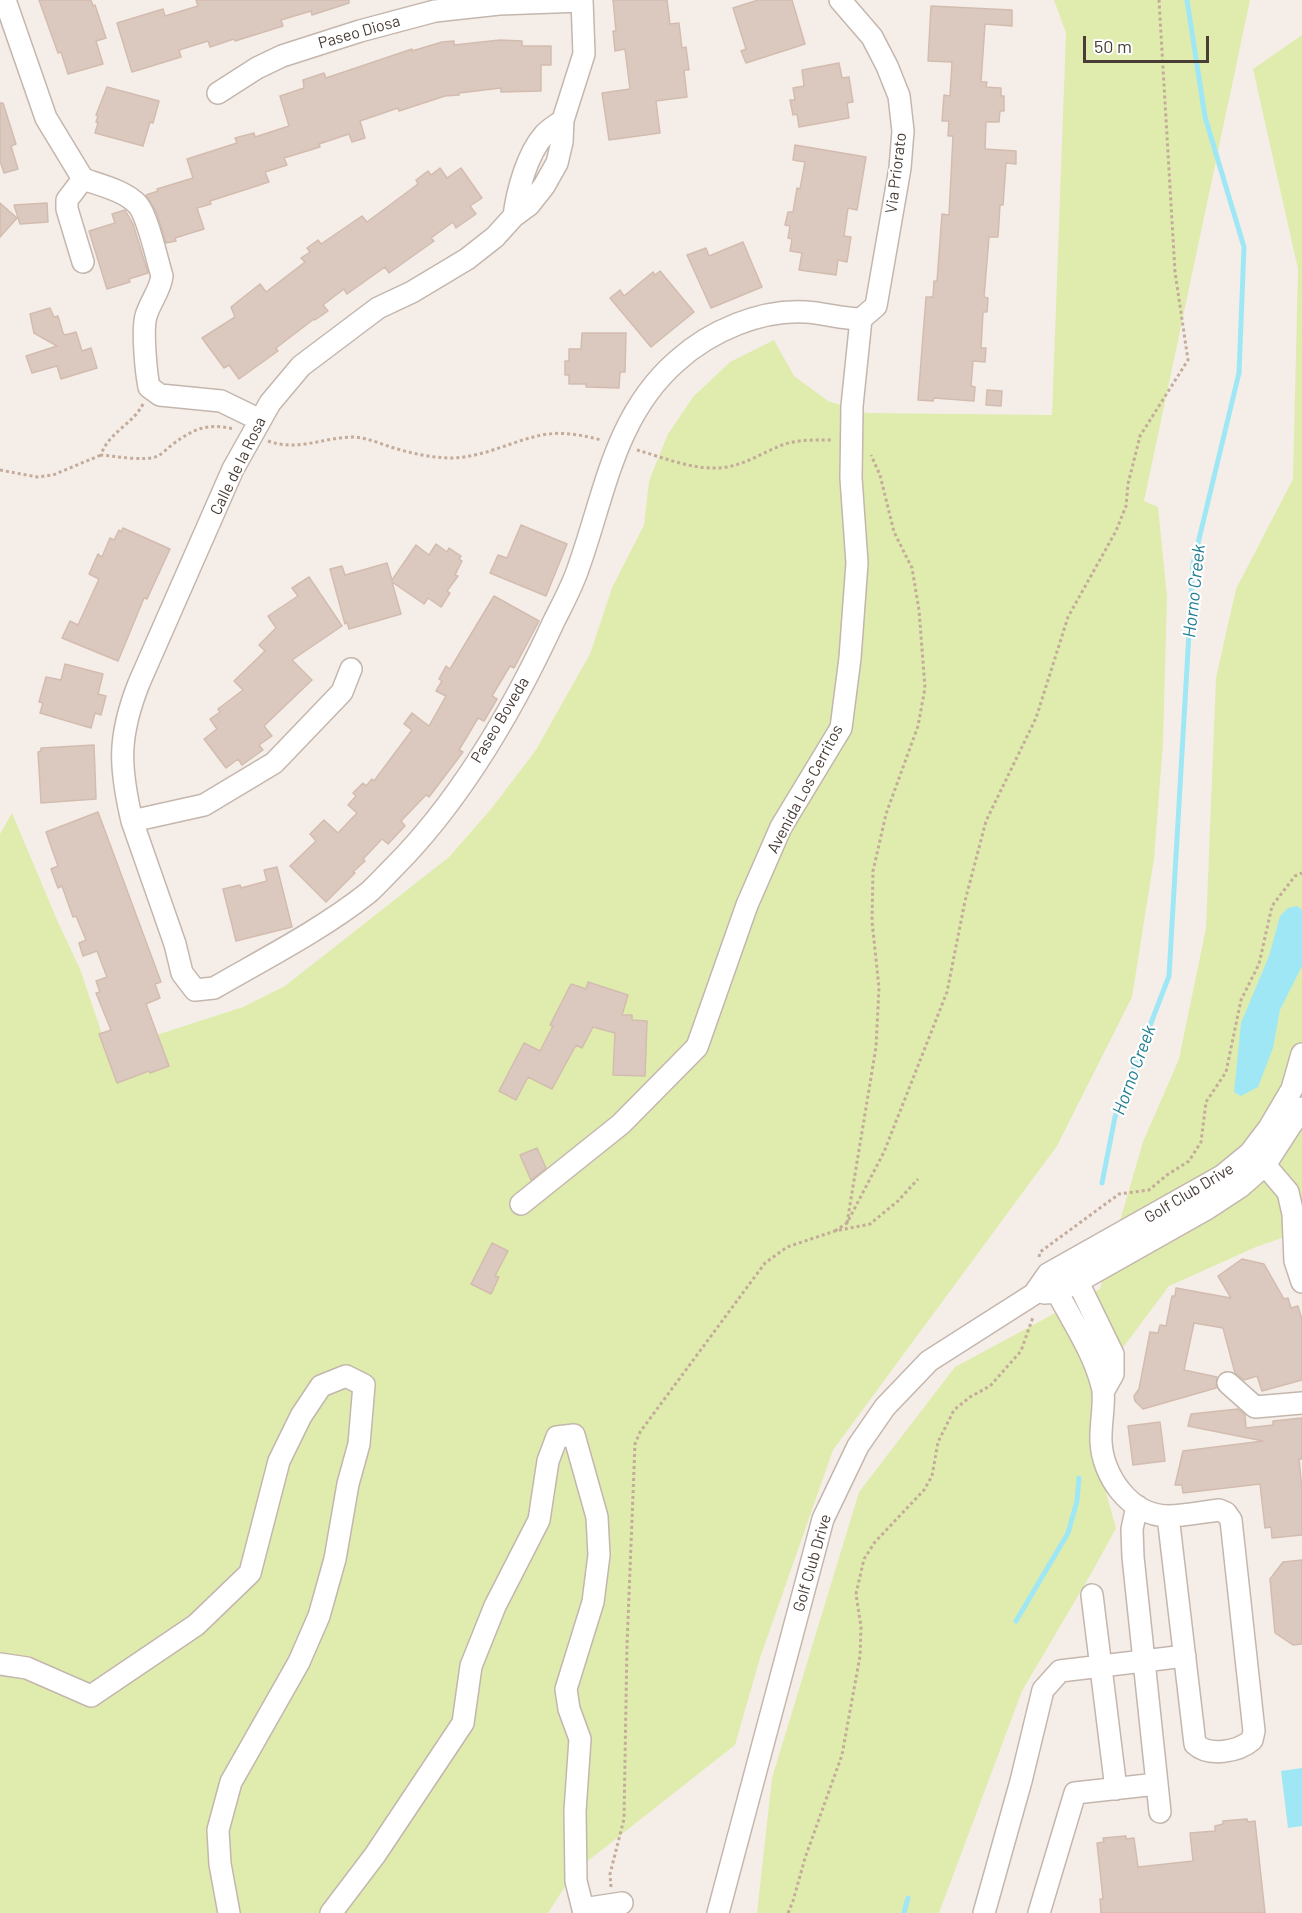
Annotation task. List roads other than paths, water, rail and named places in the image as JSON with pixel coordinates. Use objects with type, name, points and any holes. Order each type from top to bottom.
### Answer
[{"type":"street","points":[[5,0],[46,118],[83,179],[130,199],[139,206],[162,276],[161,285],[146,317],[149,387],[160,395],[221,401],[256,428]]},
{"type":"street","name":"Paseo Diosa","points":[[218,93],[257,68],[282,56],[360,31],[435,11],[499,4],[582,0]]},
{"type":"street","name":"Calle de la Rosa","points":[[132,821],[123,767],[122,744],[127,713],[233,469],[270,403],[301,366],[378,308],[440,277],[467,259],[495,237],[514,216],[529,205],[544,186],[557,163],[562,142],[563,120],[584,54],[582,0]]},
{"type":"street","name":"Via Priorato","points":[[840,0],[872,37],[887,66],[899,96],[903,131],[900,168],[876,306],[861,319]]},
{"type":"street","points":[[83,179],[67,200],[67,209],[83,261]]},
{"type":"street","name":"Paseo Boveda","points":[[132,821],[175,944],[182,973],[195,990],[214,988],[224,983],[322,925],[369,892],[414,847],[450,800],[501,724],[543,645],[579,568],[601,492],[618,444],[633,415],[676,361],[700,343],[733,326],[769,315],[804,312],[861,319]]},
{"type":"street","name":"Avenida Los Cerritos","points":[[521,1204],[621,1124],[697,1047],[747,905],[781,827],[841,728],[850,658],[857,563],[850,478],[852,406],[861,319]]},
{"type":"street","points":[[132,821],[204,805],[274,763],[342,692],[351,669]]},
{"type":"street","name":"Golf Club Drive","points":[[1258,1159],[1269,1128],[1292,1089],[1302,1054]]},
{"type":"street","name":"Golf Club Drive","points":[[718,1913],[823,1519],[858,1446],[885,1407],[929,1361],[1034,1294],[1048,1276],[1073,1272],[1222,1176],[1258,1159],[1302,1108]]},
{"type":"street","points":[[1258,1159],[1282,1183],[1291,1200],[1295,1261],[1302,1282]]},
{"type":"street","points":[[1073,1272],[1113,1354],[1113,1374],[1104,1390],[1100,1424],[1101,1451],[1114,1484],[1137,1506],[1155,1515],[1168,1516],[1219,1510],[1226,1513],[1232,1520],[1254,1731],[1252,1740],[1245,1746],[1210,1752],[1202,1750],[1195,1744],[1168,1516]]},
{"type":"street","points":[[1048,1276],[1097,1366],[1104,1390]]},
{"type":"street","points":[[0,1664],[27,1668],[91,1696],[196,1625],[250,1573],[279,1461],[301,1416],[321,1386],[346,1376],[364,1385],[359,1444],[348,1484],[335,1559],[319,1616],[299,1662],[231,1782],[218,1830],[219,1864],[229,1913]]},
{"type":"street","points":[[1228,1383],[1255,1407],[1302,1403]]},
{"type":"street","points":[[332,1913],[375,1855],[463,1723],[471,1666],[495,1606],[539,1520],[548,1461],[557,1437],[574,1435],[597,1517],[598,1555],[593,1602],[566,1689],[569,1709],[580,1739],[575,1811],[576,1881],[582,1909],[617,1904]]},
{"type":"street","points":[[1137,1506],[1132,1529],[1160,1812]]},
{"type":"street","points":[[1092,1595],[1116,1789]]},
{"type":"street","points":[[984,1913],[1021,1781],[1043,1690],[1060,1671],[1185,1656]]},
{"type":"street","points":[[1039,1913],[1075,1793],[1157,1784]]},
{"type":"water","points":[[1297,906],[1302,910],[1302,966],[1280,1010],[1273,1048],[1258,1087],[1241,1096],[1234,1092],[1241,1023],[1269,956],[1280,916],[1288,908]]},
{"type":"water","points":[[1302,1768],[1302,1826],[1288,1828],[1281,1771]]},
{"type":"waterway","name":"Horno Creek","points":[[1102,1183],[1115,1117],[1169,976],[1193,564],[1239,373],[1244,247],[1205,117],[1187,0]]},
{"type":"waterway","name":"Horno Creek","points":[[1016,1621],[1068,1533],[1077,1501],[1079,1478]]},
{"type":"waterway","name":"Horno Creek","points":[[904,1913],[908,1898]]}]
